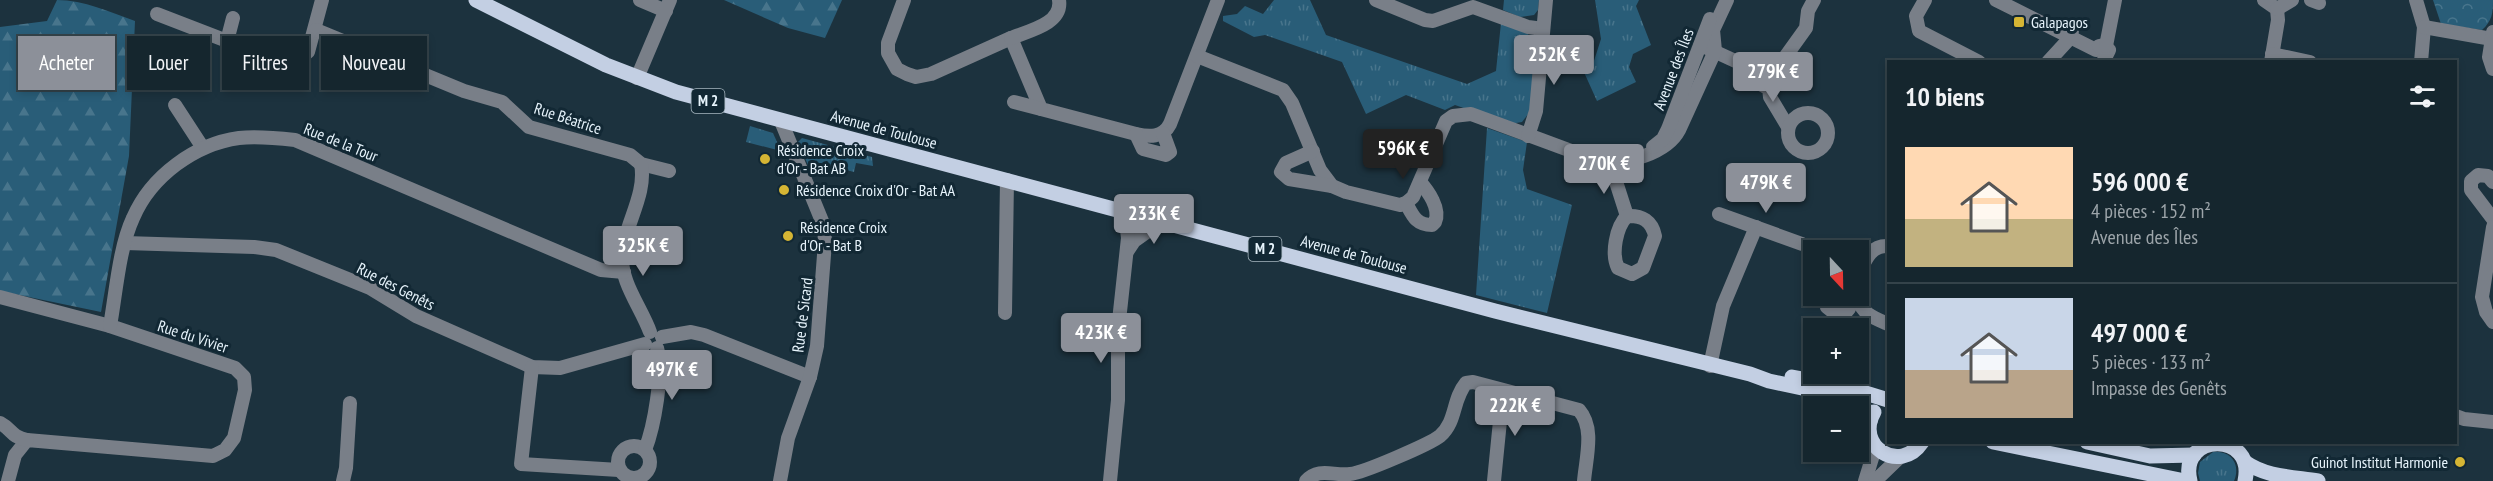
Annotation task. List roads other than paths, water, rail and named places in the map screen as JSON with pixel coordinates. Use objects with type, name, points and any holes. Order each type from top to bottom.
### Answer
[{"type":"main road","name":"M 2","points":[[476,0],[636,78]]},
{"type":"main road","name":"Avenue de Toulouse","points":[[636,78],[724,106],[1710,366],[1750,374],[1830,384],[1887,401]]},
{"type":"main road","name":"Avenue de Toulouse","points":[[1750,374],[1769,381],[1849,398],[1866,410],[1870,421]]},
{"type":"main road","points":[[1887,402],[1877,408],[1870,421],[1869,432],[1872,442],[1881,452],[1900,457],[1913,452],[1920,444]]},
{"type":"main road","points":[[2004,444],[2185,481]]},
{"type":"main road","points":[[2096,444],[2150,456],[2194,455]]},
{"type":"main road","points":[[2190,481],[2189,464],[2194,455],[2210,444]]},
{"type":"main road","points":[[2234,446],[2245,462],[2255,469],[2318,481]]},
{"type":"main road","points":[[2245,462],[2245,481]]},
{"type":"street","points":[[309,49],[316,30],[322,0]]},
{"type":"street","points":[[636,78],[668,6],[640,0]]},
{"type":"street","points":[[904,0],[888,43],[888,53],[897,69],[916,77],[931,74],[1049,22],[1058,12],[1059,0]]},
{"type":"street","points":[[1014,102],[1136,135],[1151,137],[1162,133],[1170,124],[1218,0]]},
{"type":"street","points":[[1376,0],[1425,20],[1441,20],[1473,7],[1528,27],[1544,29]]},
{"type":"street","points":[[1528,136],[1536,111],[1546,0]]},
{"type":"street","name":"Avenue des Îles","points":[[1615,163],[1651,148],[1663,139],[1719,0]]},
{"type":"street","name":"Avenue des Îles","points":[[1615,163],[1663,149],[1675,138],[1715,51],[1713,30],[1728,0]]},
{"type":"street","points":[[1769,88],[1776,85],[1780,79],[1778,68],[1806,28],[1808,11],[1814,0]]},
{"type":"street","points":[[1925,0],[1916,16],[1919,31],[1975,60]]},
{"type":"street","points":[[1996,0],[2071,34],[2102,54],[2115,0]]},
{"type":"street","points":[[2264,0],[2277,9]]},
{"type":"street","points":[[2277,9],[2292,0]]},
{"type":"street","points":[[2416,0],[2424,27],[2421,60]]},
{"type":"street","points":[[2277,9],[2278,20],[2271,58],[2290,60]]},
{"type":"street","points":[[157,14],[222,39]]},
{"type":"street","points":[[229,36],[234,18]]},
{"type":"street","points":[[2424,27],[2492,35],[2489,57],[2493,69]]},
{"type":"street","name":"Rue Béatrice","points":[[316,30],[464,91],[502,102],[529,127],[630,155],[640,164],[669,171]]},
{"type":"street","points":[[2050,60],[2071,34]]},
{"type":"street","points":[[1011,38],[1041,109]]},
{"type":"street","points":[[1699,45],[1757,70]]},
{"type":"street","points":[[1197,56],[1283,90],[1292,103],[1326,180],[1332,186]]},
{"type":"street","points":[[1757,70],[1767,63],[1778,68]]},
{"type":"street","points":[[1757,70],[1759,82],[1769,88]]},
{"type":"street","points":[[1769,88],[1770,97],[1788,127]]},
{"type":"street","points":[[175,105],[203,148]]},
{"type":"street","points":[[1312,151],[1286,163],[1281,172],[1289,178],[1332,186],[1393,204],[1406,203],[1413,196],[1420,182],[1441,129],[1453,116],[1472,114],[1528,136],[1615,163],[1627,216]]},
{"type":"street","name":"Rue de Sicard","points":[[780,121],[824,226],[824,270],[816,346],[810,377],[788,438],[780,481]]},
{"type":"street","points":[[1136,135],[1143,149],[1166,155],[1170,149],[1162,133]]},
{"type":"street","name":"Rue de la Tour","points":[[110,326],[125,243],[133,218],[149,193],[173,168],[203,148],[239,138],[295,140],[602,270],[624,272]]},
{"type":"street","points":[[640,164],[641,181],[622,254],[624,272],[653,340],[659,373],[653,430],[645,450]]},
{"type":"street","points":[[2493,182],[2488,176],[2478,175],[2471,181],[2471,190],[2493,219]]},
{"type":"street","points":[[1005,313],[1008,180]]},
{"type":"street","points":[[1406,203],[1414,219],[1419,223],[1432,225],[1435,222],[1436,209],[1420,182]]},
{"type":"street","points":[[1110,481],[1118,408],[1118,330],[1128,250],[1127,228],[1120,210]]},
{"type":"street","points":[[1719,214],[1802,244]]},
{"type":"street","points":[[1128,250],[1134,241],[1162,221]]},
{"type":"street","points":[[1710,366],[1723,306],[1755,227]]},
{"type":"street","points":[[2493,227],[2482,297],[2486,312],[2493,322]]},
{"type":"street","name":"Rue des Genêts","points":[[125,243],[254,247],[276,250],[370,288],[416,316],[532,367],[560,368],[653,340],[691,332],[810,377]]},
{"type":"street","points":[[1869,254],[1887,246]]},
{"type":"street","name":"Rue du Vivier","points":[[0,297],[110,326],[235,368],[244,377],[245,390],[234,438],[225,450],[213,456],[27,440],[15,437],[0,423]]},
{"type":"street","points":[[1827,306],[1833,314],[1843,314],[1849,306]]},
{"type":"street","points":[[1859,306],[1868,316],[1887,324]]},
{"type":"street","points":[[532,367],[521,464],[619,470],[627,477],[633,478],[644,474],[650,465],[650,459],[645,450],[635,446],[624,449],[618,457],[619,470]]},
{"type":"street","points":[[1306,481],[1322,472],[1349,475],[1369,470],[1439,437],[1452,420],[1454,403],[1466,383],[1473,382],[1579,410],[1585,417],[1588,427],[1584,481]]},
{"type":"street","points":[[1494,481],[1503,391]]},
{"type":"street","points":[[343,481],[346,468],[350,403]]},
{"type":"street","points":[[2457,416],[2493,422]]},
{"type":"street","points":[[8,481],[15,455],[27,440]]},
{"type":"street","points":[[1865,481],[1873,454],[1872,442]]},
{"type":"street","points":[[0,452],[15,455]]},
{"type":"street","points":[[1875,481],[1900,457]]},
{"type":"place","name":"Galapagos","points":[[2019,22]]},
{"type":"place","name":"Résidence Croix d'Or - Bat AB","points":[[765,159]]},
{"type":"place","name":"Résidence Croix d'Or - Bat AA","points":[[784,190]]},
{"type":"place","name":"Résidence Croix d'Or - Bat B","points":[[788,236]]},
{"type":"place","name":"Guinot Institut Harmonie","points":[[2460,462]]}]
